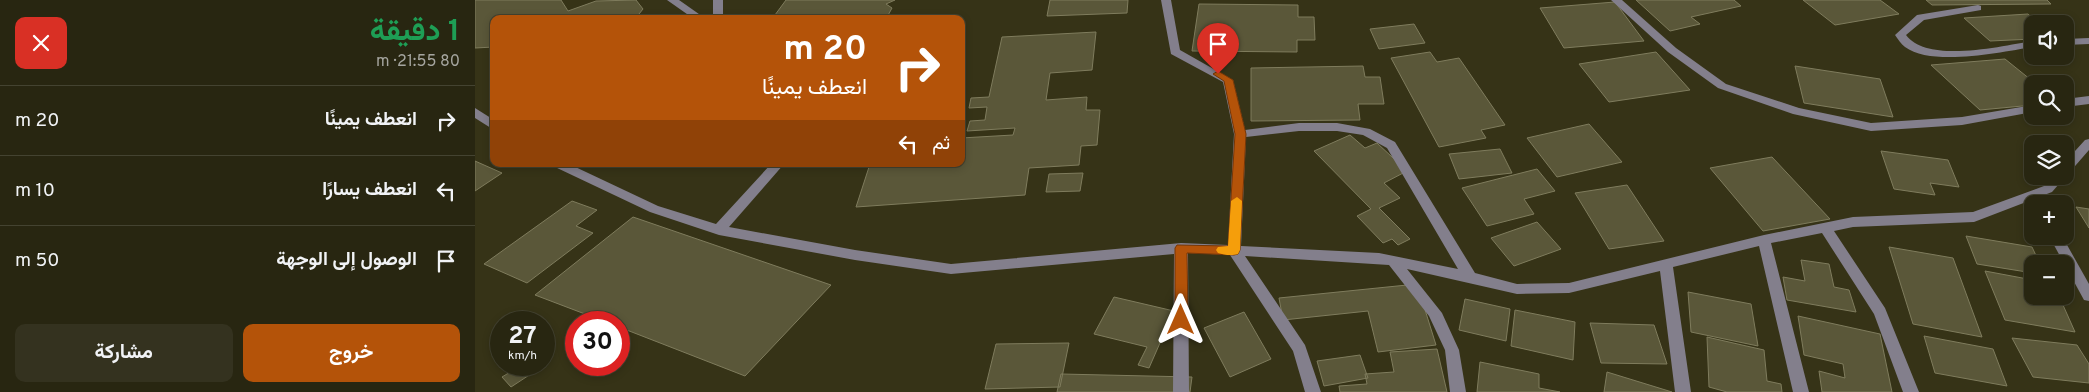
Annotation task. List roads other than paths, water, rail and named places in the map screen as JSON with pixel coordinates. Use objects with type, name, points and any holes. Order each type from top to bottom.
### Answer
[{"type":"street","points":[[672,0],[695,15]]},
{"type":"street","points":[[718,0],[718,15]]},
{"type":"street","points":[[1166,0],[1175,52],[1228,80],[1240,134],[1234,250],[1300,349],[1313,392]]},
{"type":"street","points":[[1616,0],[1672,50],[1723,86],[1797,111],[1871,127],[1962,121],[2024,110]]},
{"type":"street","points":[[1979,8],[1921,17],[1900,34],[1909,46],[1933,54],[1959,53],[2024,45]]},
{"type":"street","points":[[2074,42],[2089,41]]},
{"type":"street","points":[[2074,102],[2089,100]]},
{"type":"street","points":[[475,112],[490,123]]},
{"type":"street","points":[[1240,134],[1299,127],[1337,127],[1366,132],[1391,145],[1470,277]]},
{"type":"street","points":[[2074,160],[2089,143]]},
{"type":"street","points":[[565,167],[654,208],[719,230],[855,255],[951,269],[1181,248],[1379,258],[1517,289],[1569,288],[1764,240],[1853,222],[1974,218],[2024,203]]},
{"type":"street","points":[[719,230],[775,167]]},
{"type":"street","points":[[2041,195],[2052,185]]},
{"type":"street","points":[[1825,228],[1880,312],[1911,392]]},
{"type":"street","points":[[1764,240],[1801,392]]},
{"type":"street","points":[[2060,245],[2089,296]]},
{"type":"street","points":[[1181,248],[1181,392]]},
{"type":"street","points":[[1393,261],[1435,313],[1452,350],[1458,392]]},
{"type":"street","points":[[1666,264],[1683,392]]}]
